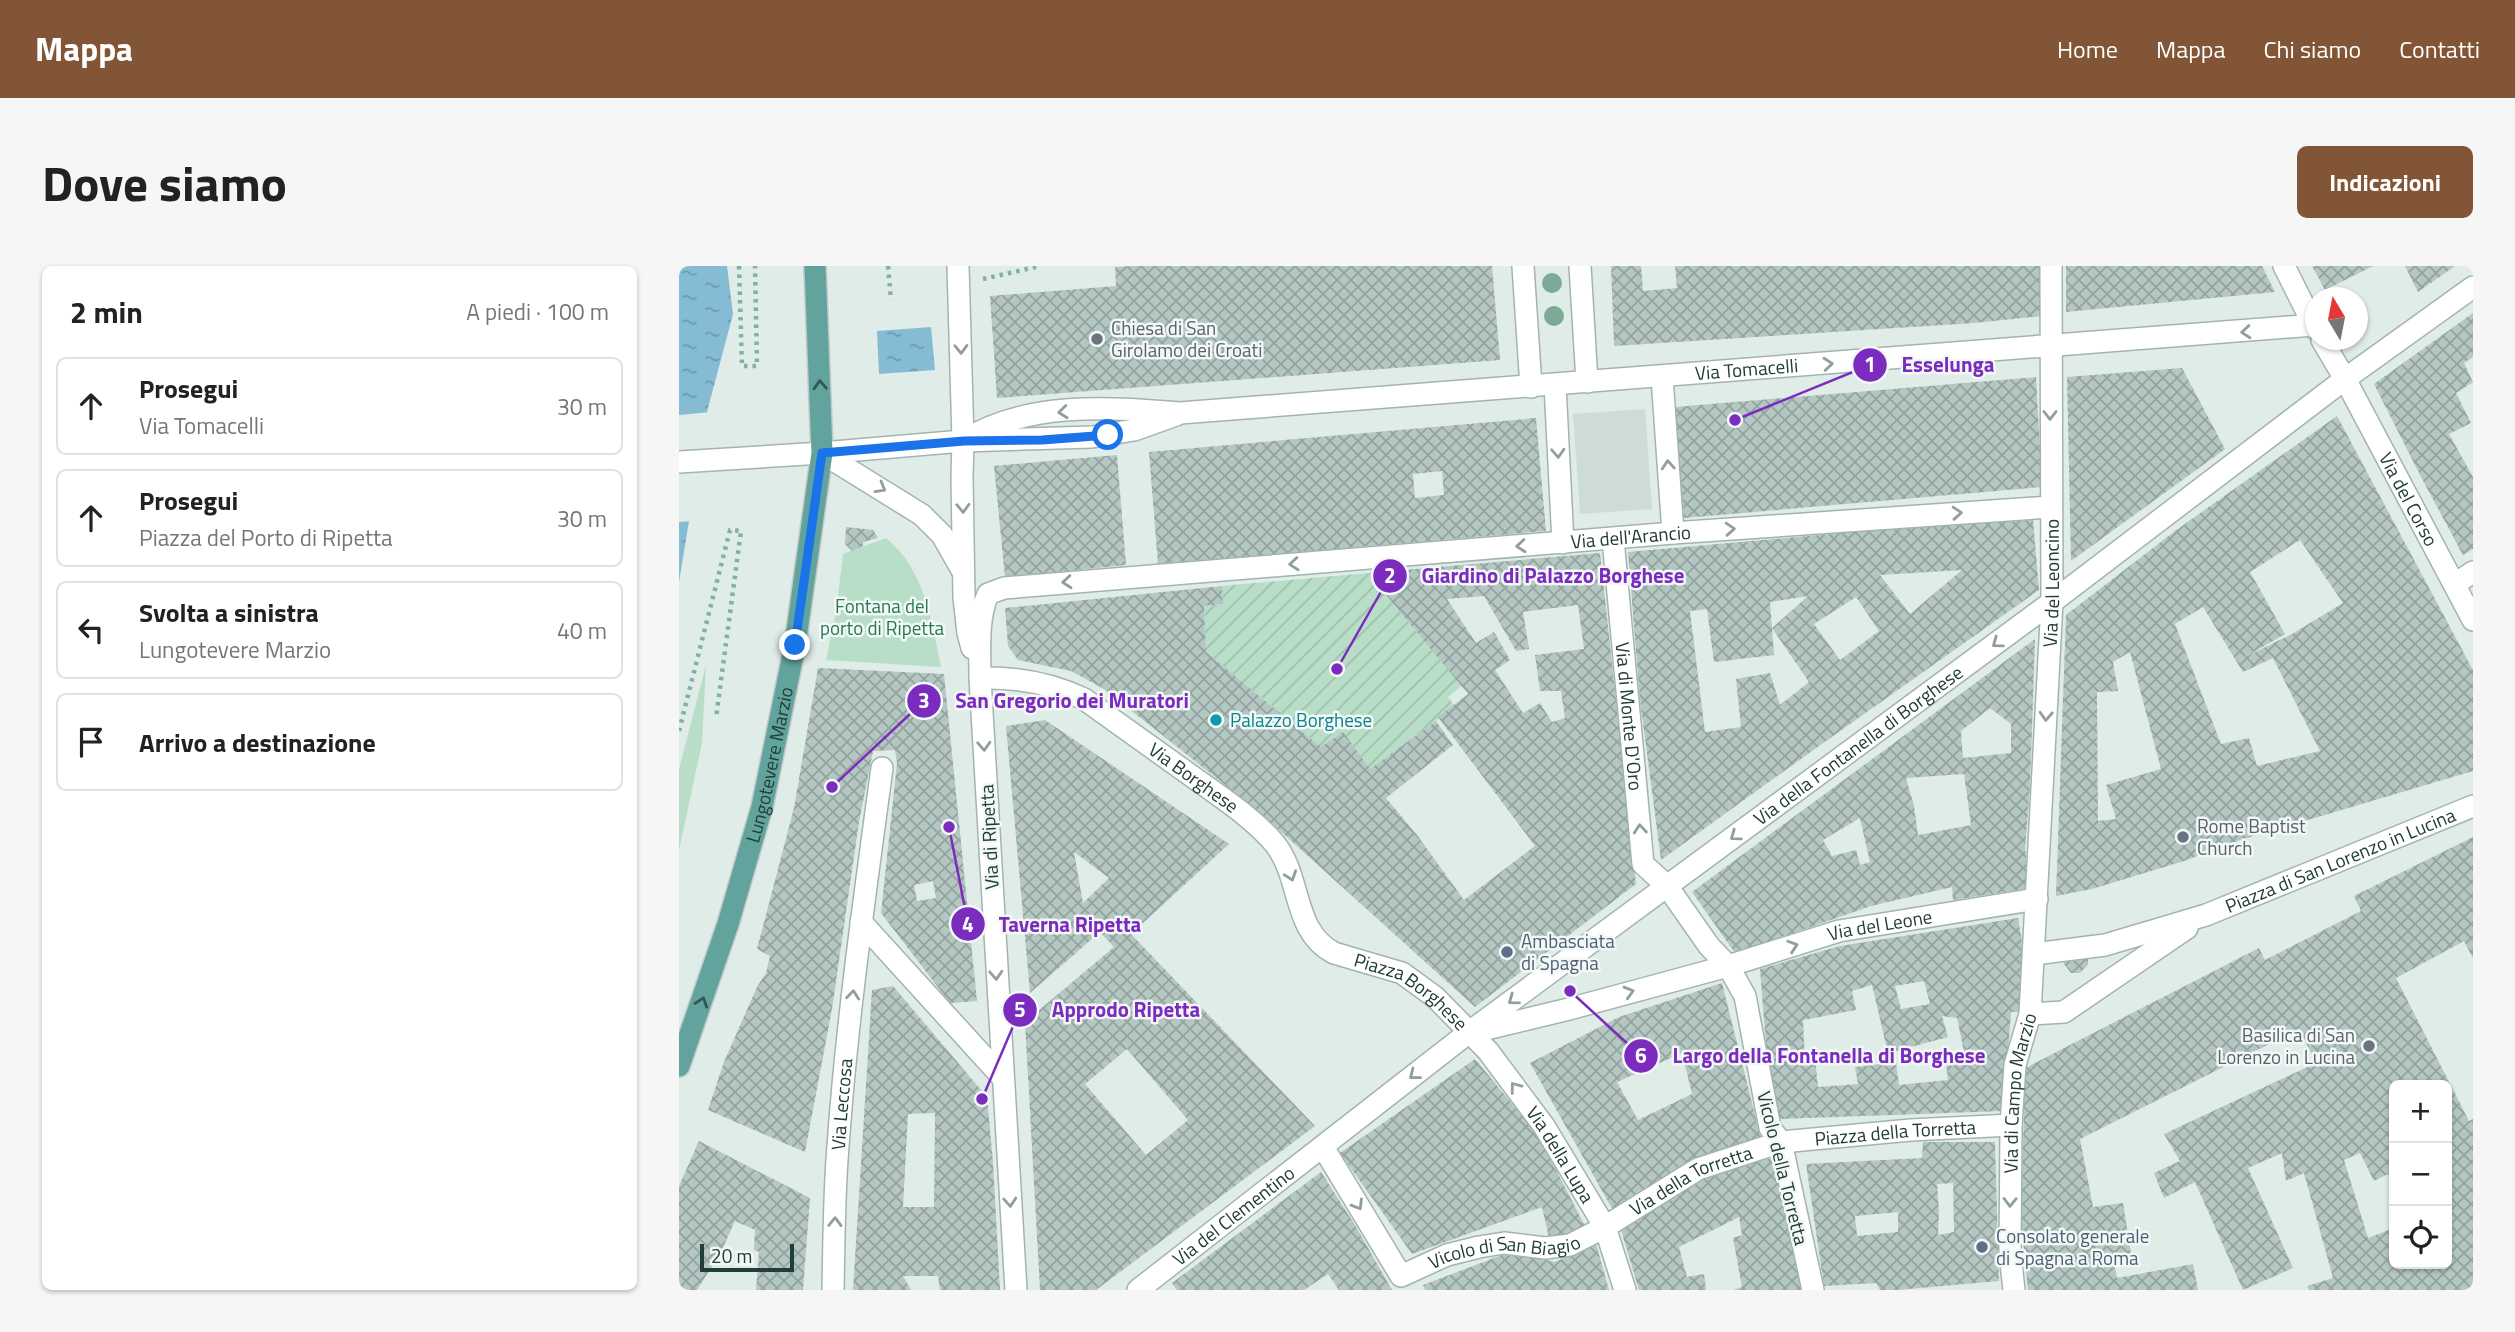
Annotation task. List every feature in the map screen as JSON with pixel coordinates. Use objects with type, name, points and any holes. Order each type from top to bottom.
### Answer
[{"type":"main road","name":"Lungotevere Marzio","points":[[679,1066],[762,807],[795,645],[822,453],[815,266]]},
{"type":"street","points":[[1523,266],[1531,387]]},
{"type":"street","points":[[1580,266],[1587,382]]},
{"type":"street","name":"Via del Leoncino","points":[[2037,899],[2052,602],[2049,346],[2051,266]]},
{"type":"street","points":[[2284,266],[2305,307]]},
{"type":"street","points":[[959,273],[964,441],[964,576],[968,632],[980,678]]},
{"type":"street","name":"Via della Fontanella di Borghese","points":[[1468,1033],[2052,602],[2345,379],[2473,286]]},
{"type":"street","name":"Via Tomacelli","points":[[964,441],[993,424],[1026,416],[1117,408],[1180,413],[2049,346],[2305,332]]},
{"type":"street","name":"Via del Corso","points":[[2328,350],[2464,578],[2473,620]]},
{"type":"street","points":[[1662,377],[1673,533]]},
{"type":"street","points":[[1555,385],[1563,542]]},
{"type":"street","points":[[679,462],[964,441]]},
{"type":"street","points":[[822,453],[922,515],[942,535],[964,576]]},
{"type":"street","name":"Via dell'Arancio","points":[[980,678],[984,602],[988,594],[1004,588],[1673,533],[2050,507]]},
{"type":"street","name":"Via di Monte D'Oro","points":[[1613,538],[1643,864],[1667,887],[1709,946],[1728,966]]},
{"type":"street","name":"Via Borghese","points":[[980,678],[1008,677],[1035,682],[1084,699],[1253,820]]},
{"type":"street","name":"Via di Ripetta","points":[[980,678],[1016,1290]]},
{"type":"street","name":"Via Leccosa","points":[[834,1290],[838,1147],[861,922],[882,768]]},
{"type":"street","name":"Piazza di San Lorenzo in Lucina","points":[[2034,954],[2105,945],[2206,915],[2473,806]]},
{"type":"street","name":"Piazza Borghese","points":[[1253,820],[1283,856],[1292,875],[1305,923],[1319,944],[1347,958],[1394,970],[1408,977],[1435,997],[1468,1033],[1326,1144]]},
{"type":"street","name":"Via di Campo Marzio","points":[[2014,1290],[2010,1254],[2011,1125],[2015,1065],[2030,1014],[2037,899]]},
{"type":"street","name":"Via del Leone","points":[[1468,1033],[1728,966],[1839,931],[2037,899]]},
{"type":"street","name":"Piazza di San Lorenzo in Lucina","points":[[2030,1014],[2064,1012],[2206,915]]},
{"type":"street","points":[[861,922],[1003,1078]]},
{"type":"street","name":"Vicolo della Torretta","points":[[1728,966],[1745,996],[1770,1128],[1780,1142],[1813,1290]]},
{"type":"street","name":"Via della Lupa","points":[[1468,1033],[1488,1051],[1544,1126],[1605,1227],[1625,1290]]},
{"type":"street","name":"Piazza della Torretta","points":[[1780,1142],[1911,1130],[2011,1125]]},
{"type":"street","name":"Via della Torretta","points":[[1605,1227],[1698,1169],[1780,1142]]},
{"type":"street","points":[[1326,1144],[1405,1283]]},
{"type":"street","name":"Via del Clementino","points":[[1138,1290],[1326,1144]]},
{"type":"street","name":"Vicolo di San Biagio","points":[[1405,1283],[1447,1255],[1504,1243],[1545,1248],[1570,1245],[1605,1227]]},
{"type":"path","points":[[739,266],[742,366],[757,366],[755,266]]},
{"type":"path","points":[[888,266],[891,300]]},
{"type":"path","points":[[959,273],[1002,276],[1039,266]]},
{"type":"path","points":[[679,731],[730,530],[741,531],[716,718]]},
{"type":"shaded area","points":[[1645,409],[1652,509],[1580,514],[1573,414]]},
{"type":"green space","name":"Fontana del porto di Ripetta","points":[[886,538],[899,550],[918,580],[930,614],[941,667],[826,660],[836,613],[843,554]]},
{"type":"green space","points":[[1368,573],[1462,686],[1448,697],[1454,705],[1370,769],[1321,747],[1206,652],[1204,606],[1223,604],[1222,586]]},
{"type":"green space","points":[[706,665],[702,743],[679,850],[679,769]]},
{"type":"water","points":[[679,266],[727,266],[733,314],[707,412],[679,582]]},
{"type":"water","points":[[931,327],[935,370],[879,374],[877,331]]},
{"type":"pier","points":[[711,412],[693,521],[679,522],[679,415]]},
{"type":"building","points":[[1492,266],[1500,360],[997,398],[990,296],[1116,286],[1115,267]]},
{"type":"building","points":[[1611,266],[1641,266],[1643,291],[1677,288],[1675,266],[2043,266],[2042,316],[1974,323],[1614,346]]},
{"type":"building","points":[[2066,266],[2262,266],[2275,292],[2066,312]]},
{"type":"building","points":[[2312,266],[2373,266],[2331,287],[2323,287]]},
{"type":"building","points":[[2405,266],[2455,266],[2418,292]]},
{"type":"building","points":[[2473,313],[2473,357],[2464,363],[2473,382],[2456,393],[2471,423],[2449,434],[2473,477],[2473,549],[2463,555],[2374,384]]},
{"type":"building","points":[[2182,368],[2225,449],[2071,561],[2067,377]]},
{"type":"building","points":[[2036,377],[2042,487],[1684,518],[1675,407]]},
{"type":"building","points":[[2337,416],[2473,670],[2473,771],[2240,840],[2184,861],[2092,889],[2056,896],[2066,615],[2175,531]],"holes":[[[2300,540],[2343,603],[2292,634],[2245,657],[2285,634],[2250,572]],[[2203,607],[2243,672],[2273,658],[2320,751],[2257,766],[2249,738],[2221,744],[2175,624]],[[2130,652],[2161,769],[2106,785],[2116,819],[2098,821],[2097,692],[2118,691],[2113,662]]]},
{"type":"building","points":[[1536,418],[1546,531],[1158,564],[1149,452]],"holes":[[[1442,471],[1444,495],[1415,498],[1413,474]]]},
{"type":"building","points":[[1117,455],[1126,565],[1005,577],[994,466]]},
{"type":"building","points":[[2033,520],[2039,590],[1661,860],[1640,700],[1628,552],[1865,531]],"holes":[[[1962,570],[1910,614],[1880,575]],[[1808,596],[1772,628],[1770,602]],[[1856,597],[1879,631],[1840,660],[1814,624]],[[1707,609],[1714,662],[1774,655],[1772,628],[1809,682],[1780,705],[1770,673],[1736,679],[1741,727],[1705,732],[1690,611]]]},
{"type":"building","points":[[846,527],[873,530],[878,538],[863,542],[863,546],[852,551],[845,544]]},
{"type":"building","points":[[1600,553],[1636,884],[1475,1007],[1258,811],[1104,689],[1071,671],[1018,660],[1008,646],[1005,608],[1222,586],[1223,604],[1204,606],[1206,652],[1321,747],[1343,732],[1370,769],[1436,721],[1453,745],[1386,798],[1417,835],[1464,900],[1535,846],[1438,717],[1468,694],[1368,573]],"holes":[[[1484,596],[1516,651],[1529,649],[1523,612],[1578,605],[1584,649],[1535,655],[1540,691],[1561,691],[1565,718],[1552,722],[1540,703],[1523,713],[1495,670],[1510,660],[1494,632],[1476,643],[1447,599]]]},
{"type":"building","points":[[2035,639],[2025,849],[2030,888],[1953,900],[1952,887],[1871,906],[1735,953],[1692,892]],"holes":[[[1990,708],[2011,724],[2011,753],[1963,758],[1961,731]],[[1964,774],[1971,825],[1918,835],[1906,778]],[[1860,818],[1870,862],[1860,865],[1856,850],[1832,856],[1823,840]]]},
{"type":"building","points":[[818,668],[944,674],[977,1001],[950,1003],[881,913],[897,763],[895,750],[873,751],[859,822],[832,1009],[805,1152],[708,1110],[724,1062],[757,987],[766,973],[770,956],[757,949],[794,808]],"holes":[[[933,881],[936,898],[917,901],[914,885]]]},
{"type":"building","points":[[1045,720],[1229,844],[1131,934],[1315,1126],[1096,1290],[1040,1290],[1025,1022],[1114,947],[1100,932],[1030,993],[1006,726]],"holes":[[[1074,852],[1109,878],[1083,903]],[[1127,1049],[1188,1120],[1146,1155],[1085,1084]]]},
{"type":"building","points":[[2473,837],[2473,958],[2464,941],[2396,978],[2448,1080],[2389,1080],[2389,1175],[2374,1181],[2360,1153],[2344,1160],[2368,1238],[2389,1230],[2389,1269],[2452,1269],[2452,1088],[2469,1121],[2473,1119],[2473,1290],[2309,1290],[2307,1286],[2333,1278],[2304,1173],[2286,1181],[2282,1153],[2248,1168],[2293,1268],[2243,1290],[2195,1182],[2164,1198],[2154,1173],[2180,1161],[2164,1134],[2316,1063],[2299,1029],[2080,1139],[2093,1207],[2123,1203],[2131,1254],[2113,1258],[2117,1278],[2193,1264],[2198,1290],[2028,1290],[2021,1220],[2025,1068],[2259,948],[2265,960],[2361,911],[2354,896]]},
{"type":"building","points":[[2018,918],[2024,954],[2023,1012],[2011,1012],[2004,1111],[1779,1119],[1766,1045],[1760,969],[1840,946]],"holes":[[[1924,981],[1930,1004],[1901,1009],[1895,986]],[[1872,985],[1888,1053],[1948,1037],[1942,1016],[1957,1018],[1966,1061],[1946,1063],[1948,1080],[1899,1085],[1896,1062],[1855,1067],[1858,1084],[1818,1087],[1815,1058],[1805,1060],[1803,1020],[1856,1010],[1852,991]]]},
{"type":"building","points":[[2088,956],[2088,965],[2080,973],[2071,973],[2064,964],[2064,960]]},
{"type":"building","points":[[1722,983],[1761,1139],[1614,1212],[1530,1063],[1619,1017]],"holes":[[[1682,1053],[1692,1094],[1638,1120],[1617,1082]]]},
{"type":"building","points":[[893,986],[987,1097],[1000,1290],[940,1290],[938,1276],[903,1276],[911,1290],[853,1290],[872,990]],"holes":[[[935,1113],[934,1207],[903,1207],[908,1114]]]},
{"type":"building","points":[[1475,1059],[1538,1135],[1587,1230],[1550,1242],[1542,1207],[1412,1254],[1340,1153]]},
{"type":"building","points":[[699,1141],[810,1198],[803,1290],[756,1290],[759,1252],[754,1250],[755,1230],[735,1221],[720,1254],[697,1290],[679,1290],[679,1186]]},
{"type":"building","points":[[1923,1142],[1995,1142],[1999,1281],[1897,1290],[1880,1290],[1876,1283],[1824,1286],[1806,1164],[1922,1158]],"holes":[[[1953,1183],[1954,1232],[1938,1235],[1937,1184]],[[1898,1212],[1898,1232],[1857,1236],[1855,1216]]]},
{"type":"building","points":[[1773,1158],[1801,1290],[1733,1290],[1742,1287],[1733,1238],[1742,1235],[1739,1217],[1679,1247],[1687,1277],[1704,1274],[1706,1290],[1639,1290],[1621,1230],[1699,1176]]},
{"type":"building","points":[[1321,1172],[1392,1290],[1339,1290],[1328,1274],[1304,1290],[1177,1290],[1172,1283]]},
{"type":"building","points":[[1596,1244],[1609,1290],[1425,1290],[1423,1285],[1510,1252],[1555,1262]]},
{"type":"place","name":"Chiesa di San Girolamo dei Croati","points":[[1097,339]]},
{"type":"place","name":"Esselunga","points":[[1735,420]]},
{"type":"place","name":"Giardino di Palazzo Borghese","points":[[1337,669]]},
{"type":"place","name":"Palazzo Borghese","points":[[1216,720]]},
{"type":"place","name":"San Gregorio dei Muratori","points":[[832,787]]},
{"type":"place","name":"Taverna Ripetta","points":[[949,827]]},
{"type":"place","name":"Rome Baptist Church","points":[[2183,837]]},
{"type":"place","name":"Ambasciata di Spagna","points":[[1507,952]]},
{"type":"place","name":"Largo della Fontanella di Borghese","points":[[1570,991]]},
{"type":"place","name":"Basilica di San Lorenzo in Lucina","points":[[2369,1046]]},
{"type":"place","name":"Approdo Ripetta","points":[[982,1099]]},
{"type":"place","name":"Consolato generale di Spagna a Roma","points":[[1982,1247]]},
{"type":"route","points":[[795,645],[822,453],[964,441],[1042,440],[1108,435]]}]
